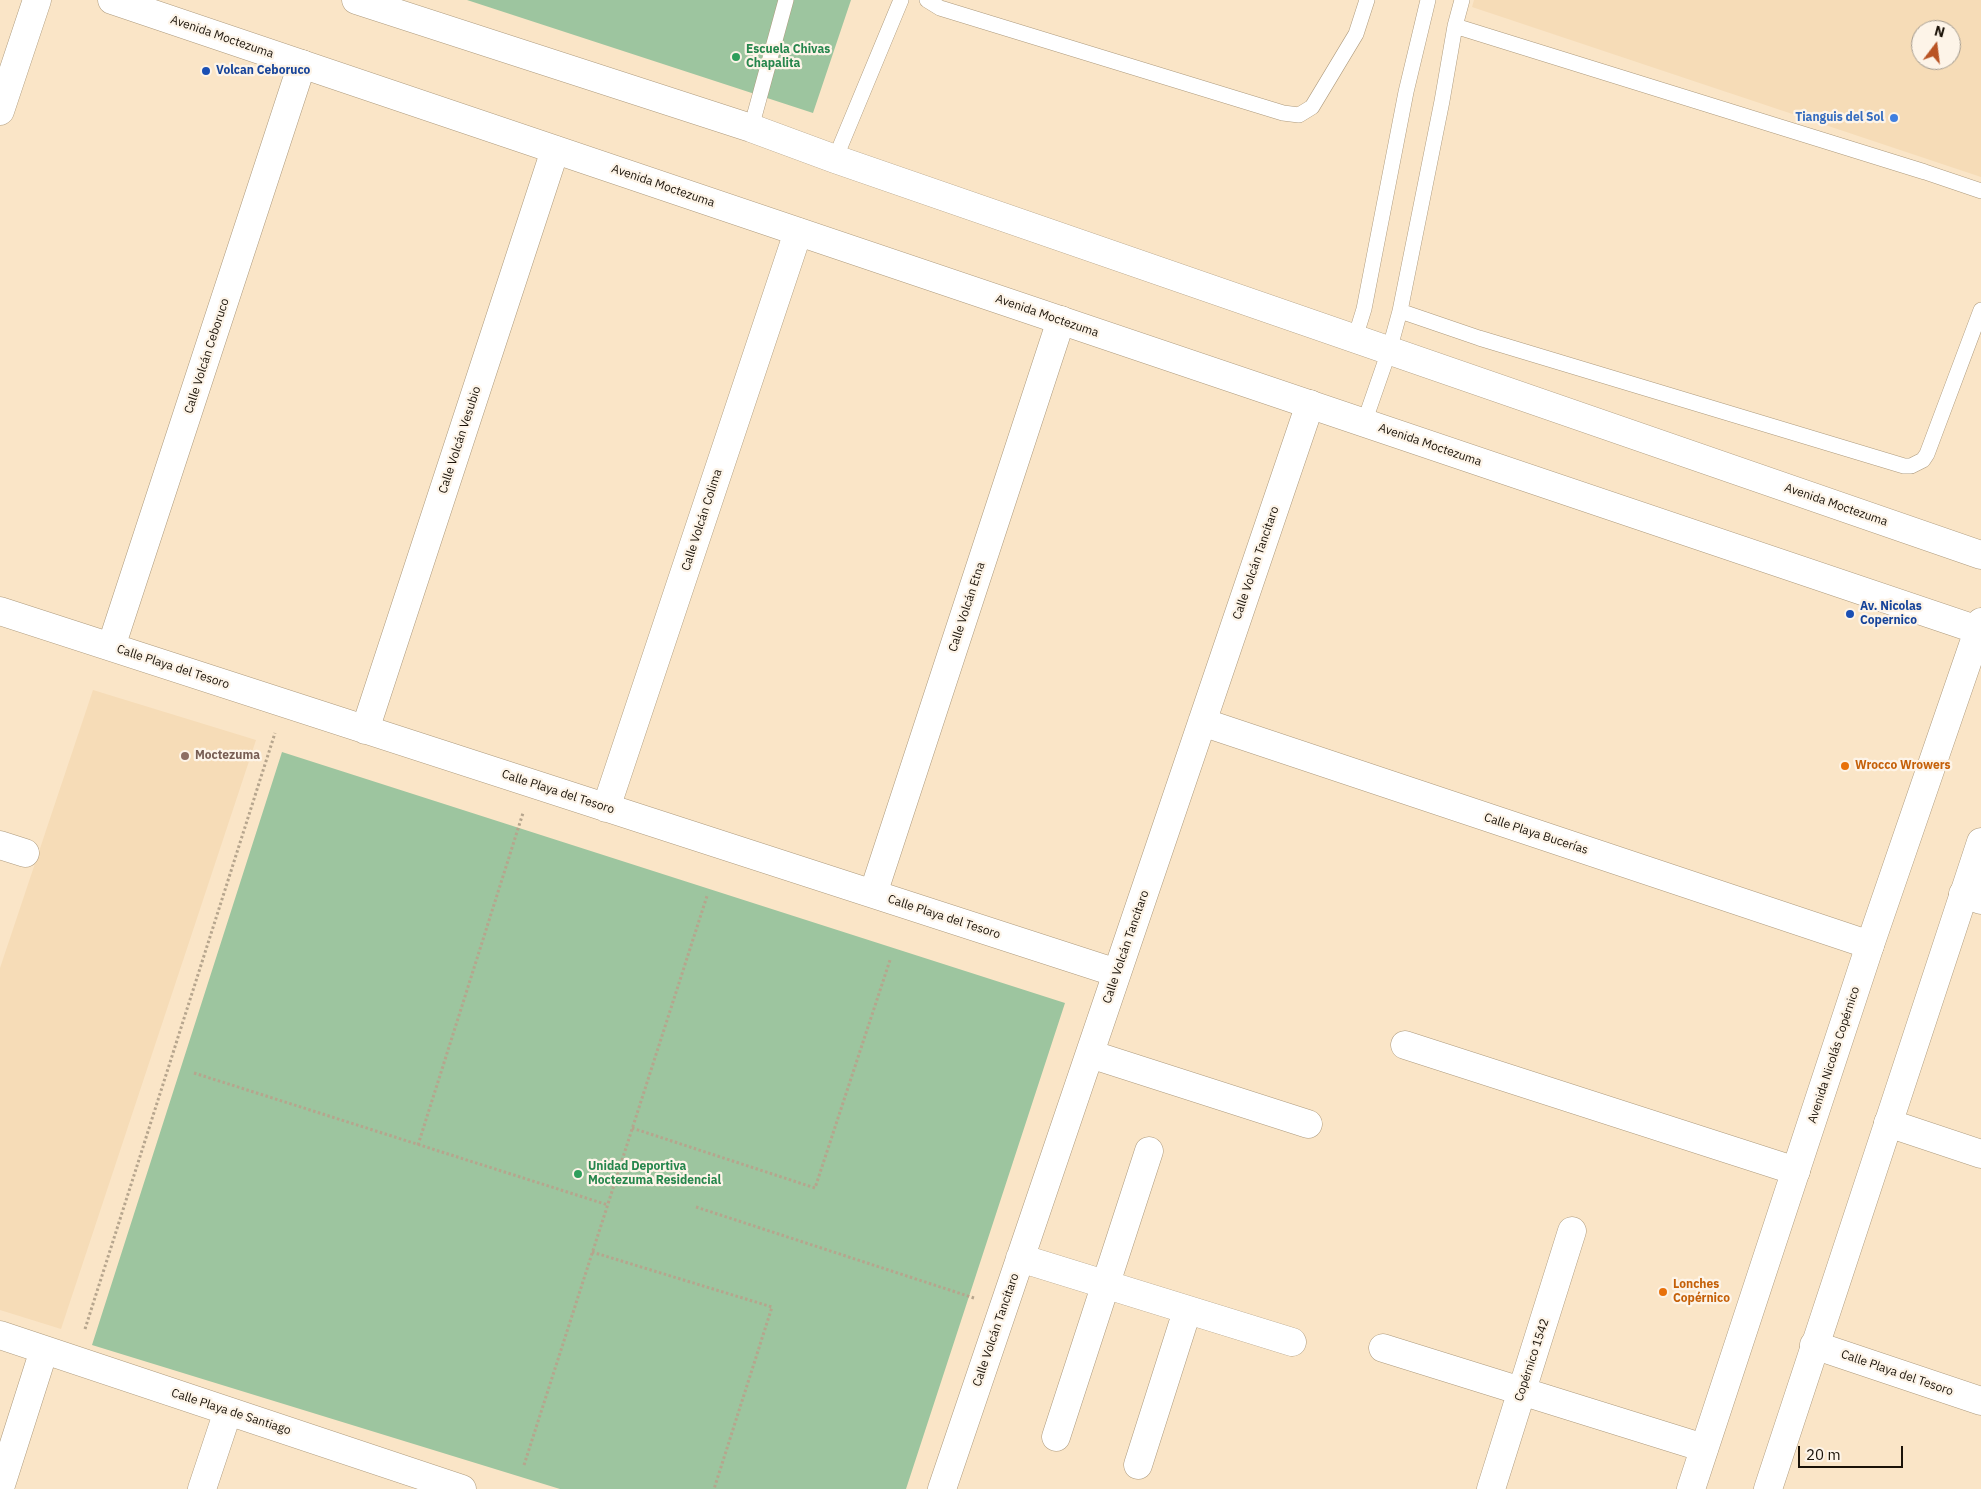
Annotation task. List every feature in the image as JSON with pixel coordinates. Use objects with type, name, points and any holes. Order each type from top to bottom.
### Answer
[{"type":"street","points":[[0,112],[36,0]]},
{"type":"street","name":"Avenida Moctezuma","points":[[112,0],[1364,423],[1980,628]]},
{"type":"street","name":"Avenida Moctezuma","points":[[356,0],[751,128],[835,159],[1981,555]]},
{"type":"street","name":"Calle Volcán Ceboruco","points":[[112,647],[302,64]]},
{"type":"street","name":"Calle Volcán Vesubio","points":[[365,730],[555,150]]},
{"type":"street","name":"Calle Volcán Colima","points":[[606,808],[798,232]]},
{"type":"street","name":"Calle Volcán Etna","points":[[873,894],[1061,320]]},
{"type":"street","name":"Calle Volcán Tancítaro","points":[[942,1489],[1310,404]]},
{"type":"street","name":"Calle Playa del Tesoro","points":[[0,611],[1117,973]]},
{"type":"street","name":"Avenida Nicolás Copérnico","points":[[1691,1489],[1870,945],[1980,628]]},
{"type":"street","name":"Calle Playa Bucerías","points":[[1202,722],[1870,945]]},
{"type":"street","points":[[1768,1489],[1888,1123],[1972,897],[1981,842]]},
{"type":"street","points":[[1405,1045],[1796,1172]]},
{"type":"street","points":[[1090,1054],[1308,1124]]},
{"type":"street","points":[[1888,1123],[1981,1154]]},
{"type":"street","points":[[1056,1437],[1149,1151]]},
{"type":"street","name":"Copérnico 1542","points":[[1491,1489],[1572,1231]]},
{"type":"street","points":[[1020,1258],[1292,1342]]},
{"type":"street","points":[[1138,1465],[1187,1311]]},
{"type":"street","name":"Calle Playa de Santiago","points":[[0,1335],[445,1486]]},
{"type":"street","name":"Calle Playa del Tesoro","points":[[1814,1345],[1981,1401]]},
{"type":"street","points":[[1383,1348],[1704,1448]]},
{"type":"street","points":[[0,1488],[44,1350]]},
{"type":"street","points":[[202,1489],[228,1411]]},
{"type":"lane","points":[[776,0],[781,16]]},
{"type":"lane","points":[[751,128],[786,0]]},
{"type":"lane","points":[[835,159],[901,0]]},
{"type":"lane","points":[[927,0],[940,8],[1283,113],[1299,114],[1312,107],[1356,34],[1367,0]]},
{"type":"lane","points":[[1355,338],[1364,309],[1406,92],[1428,0]]},
{"type":"lane","points":[[1364,423],[1389,351],[1400,311],[1442,101],[1454,26],[1462,0]]},
{"type":"lane","points":[[1454,26],[1981,191]]},
{"type":"lane","points":[[1400,311],[1488,341],[1904,466],[1910,466],[1923,460],[1927,454],[1981,310]]},
{"type":"path","points":[[76,1360],[284,703]]},
{"type":"path","points":[[418,1145],[533,784]]},
{"type":"path","points":[[524,1465],[707,896]]},
{"type":"path","points":[[632,1128],[814,1188],[890,960]]},
{"type":"path","points":[[194,1073],[608,1205]]},
{"type":"path","points":[[696,1207],[1004,1308]]},
{"type":"path","points":[[592,1252],[772,1307],[714,1489]]},
{"type":"shaded area","name":"Tianguis del Sol","points":[[1474,0],[1981,0],[1981,177],[1472,7]]},
{"type":"shaded area","points":[[93,690],[256,740],[61,1329],[0,1310],[0,968]]},
{"type":"green space","name":"Escuela Chivas Chapalita","points":[[467,0],[851,0],[813,113]]},
{"type":"green space","name":"Unidad Deportiva Moctezuma Residencial","points":[[282,752],[1065,1003],[906,1489],[560,1489],[92,1345]]},
{"type":"place","name":"Escuela Chivas Chapalita","points":[[736,57]]},
{"type":"place","name":"Volcan Ceboruco","points":[[206,71]]},
{"type":"place","name":"Tianguis del Sol","points":[[1894,118]]},
{"type":"place","name":"Av. Nicolas Copernico","points":[[1850,614]]},
{"type":"place","name":"Moctezuma","points":[[185,756]]},
{"type":"place","name":"Wrocco Wrowers","points":[[1845,766]]},
{"type":"place","name":"Unidad Deportiva Moctezuma Residencial","points":[[578,1174]]},
{"type":"place","name":"Lonches Copérnico","points":[[1663,1292]]}]
